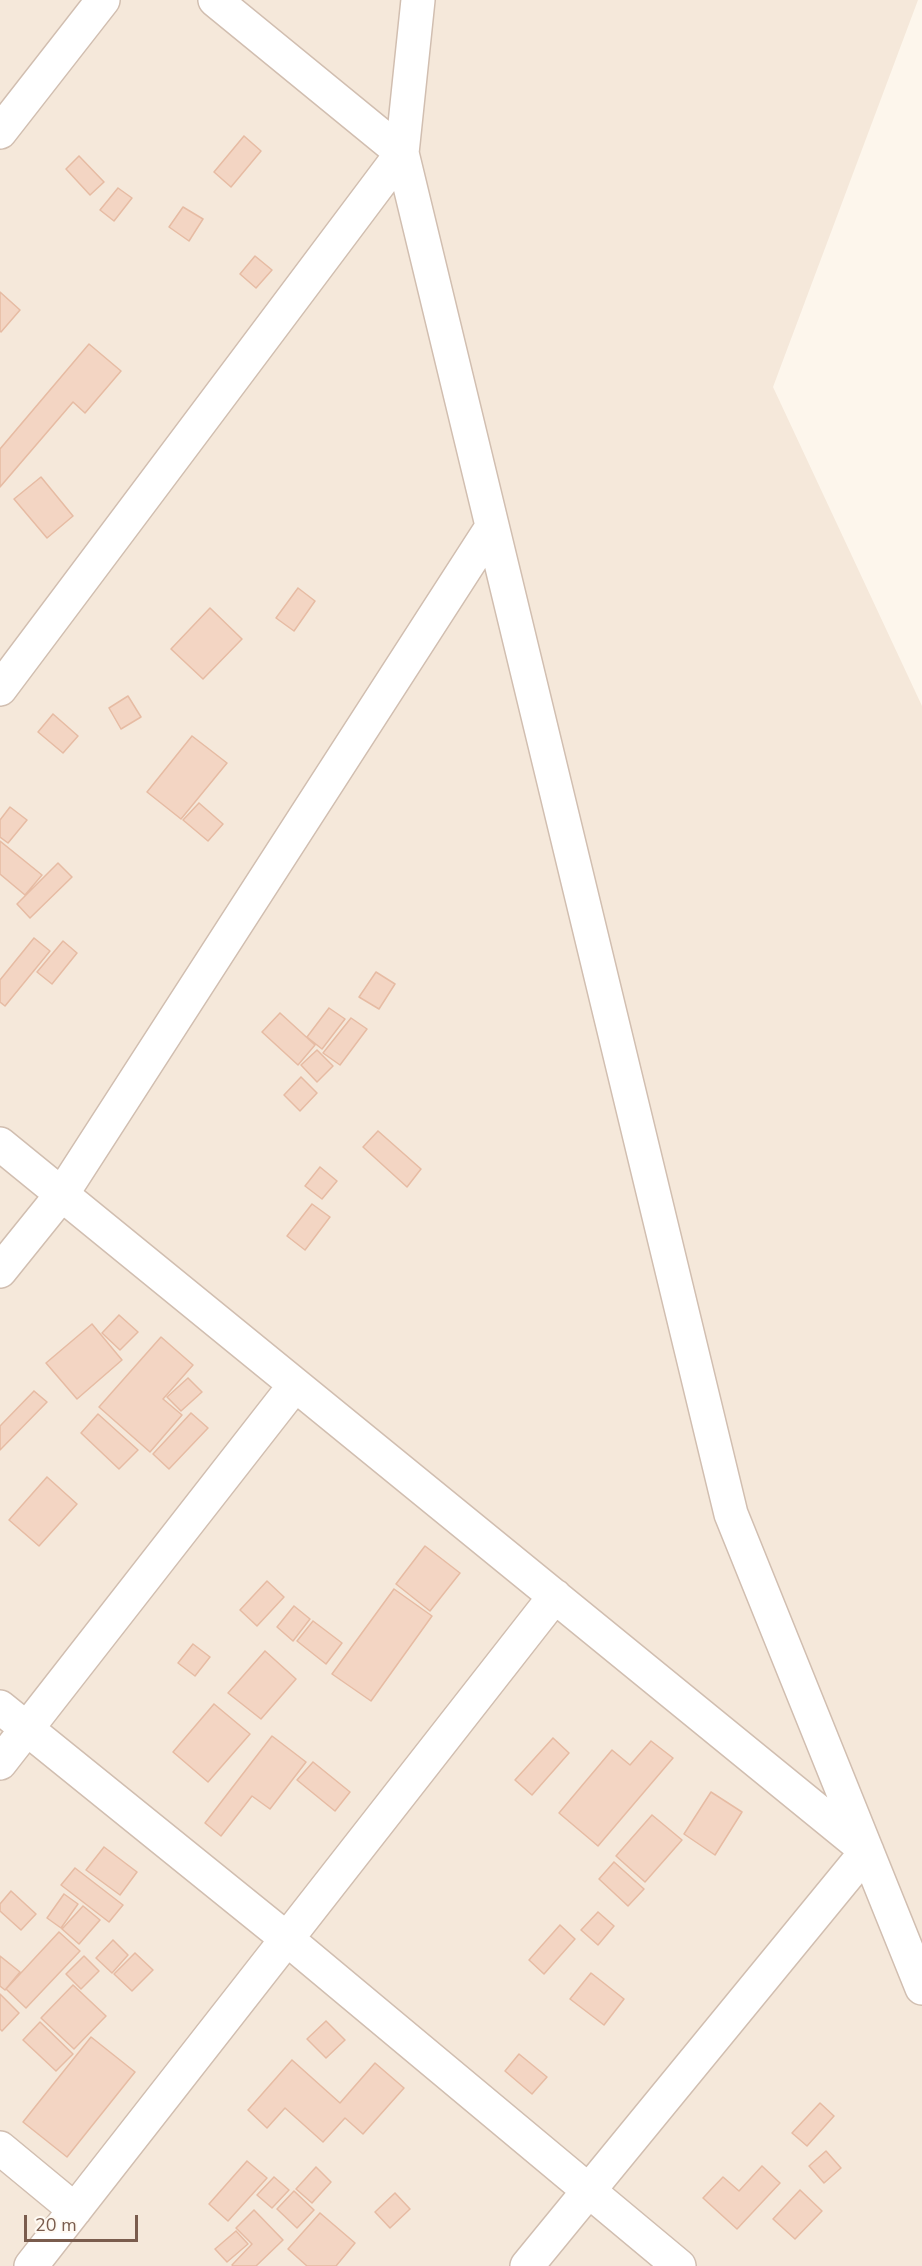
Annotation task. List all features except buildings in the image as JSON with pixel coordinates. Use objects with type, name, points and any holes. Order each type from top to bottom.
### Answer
[{"type":"street","points":[[0,132],[103,0]]},
{"type":"street","points":[[214,0],[402,153]]},
{"type":"street","points":[[418,0],[402,153],[731,1514],[922,1988]]},
{"type":"street","points":[[0,689],[402,153]]},
{"type":"street","points":[[0,1271],[62,1194],[492,527]]},
{"type":"street","points":[[0,1144],[867,1851]]},
{"type":"street","points":[[0,1763],[295,1385]]},
{"type":"street","points":[[31,2266],[555,1596]]},
{"type":"street","points":[[0,1707],[287,1939],[679,2266]]},
{"type":"street","points":[[527,2266],[867,1851]]},
{"type":"street","points":[[0,2148],[75,2210]]},
{"type":"shaded area","points":[[0,0],[918,0],[773,387],[922,706],[922,2266],[0,2266]]}]
